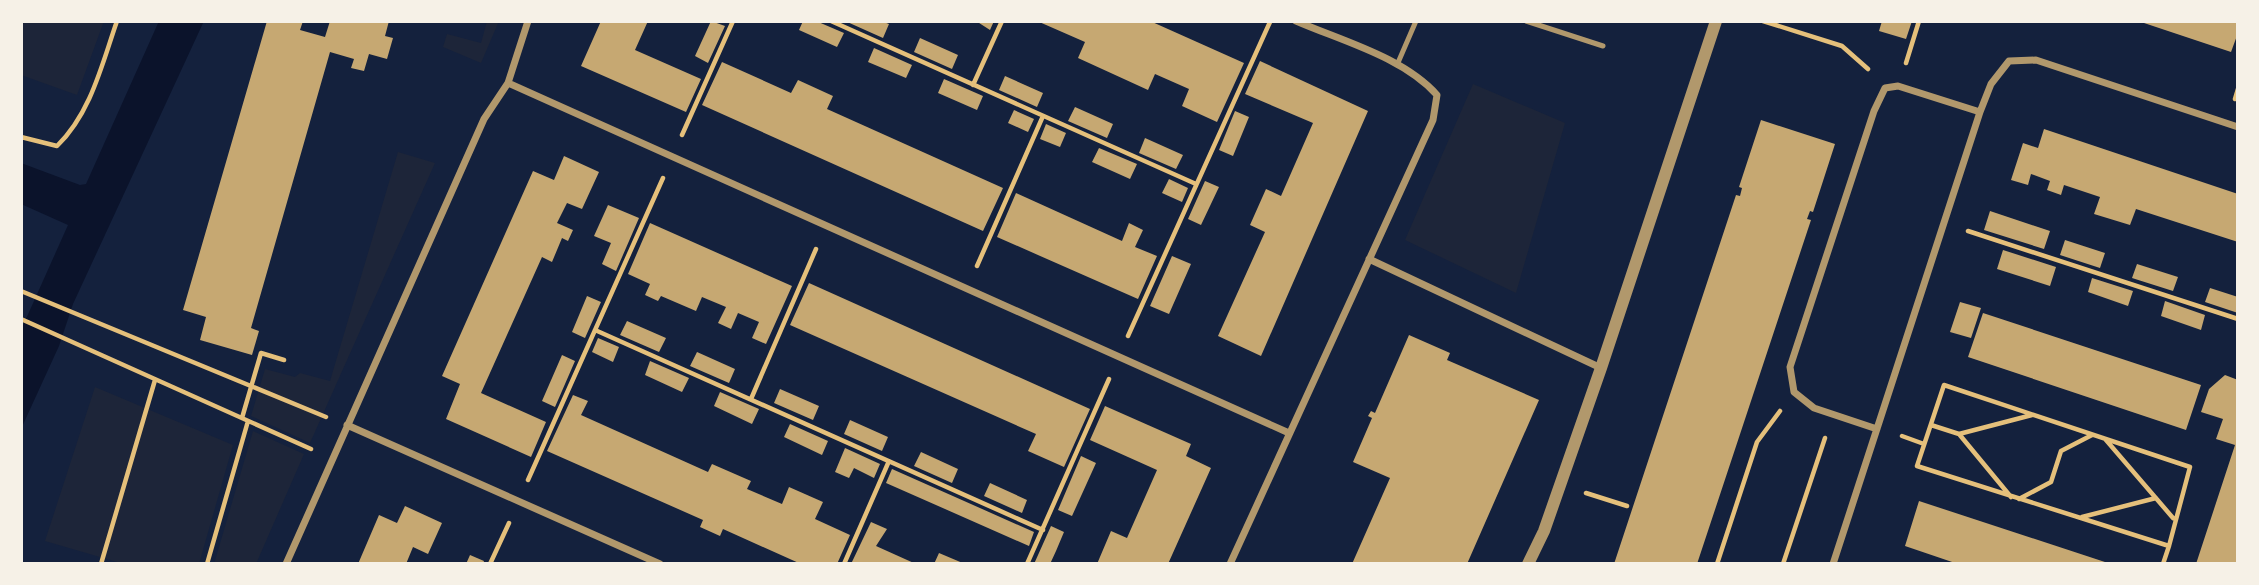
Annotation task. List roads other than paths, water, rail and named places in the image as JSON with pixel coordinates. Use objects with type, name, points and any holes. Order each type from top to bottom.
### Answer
[{"type":"street","points":[[286,564],[484,119],[508,83],[528,21]]},
{"type":"street","points":[[1230,564],[1433,120],[1437,95],[1424,81],[1397,65],[1296,21]]},
{"type":"street","points":[[1528,564],[1544,531],[1601,368],[1716,21]]},
{"type":"street","points":[[1833,564],[1980,112],[1991,85],[2008,61],[2036,60],[2238,127]]},
{"type":"street","points":[[508,83],[1289,433]]},
{"type":"street","points":[[1877,429],[1814,408],[1794,392],[1790,367],[1874,111],[1885,88],[1898,86],[1980,112]]},
{"type":"street","points":[[1369,258],[1601,368]]},
{"type":"street","points":[[347,425],[660,564]]},
{"type":"lane","points":[[1397,65],[1416,21]]},
{"type":"lane","points":[[1526,21],[1603,46]]}]
